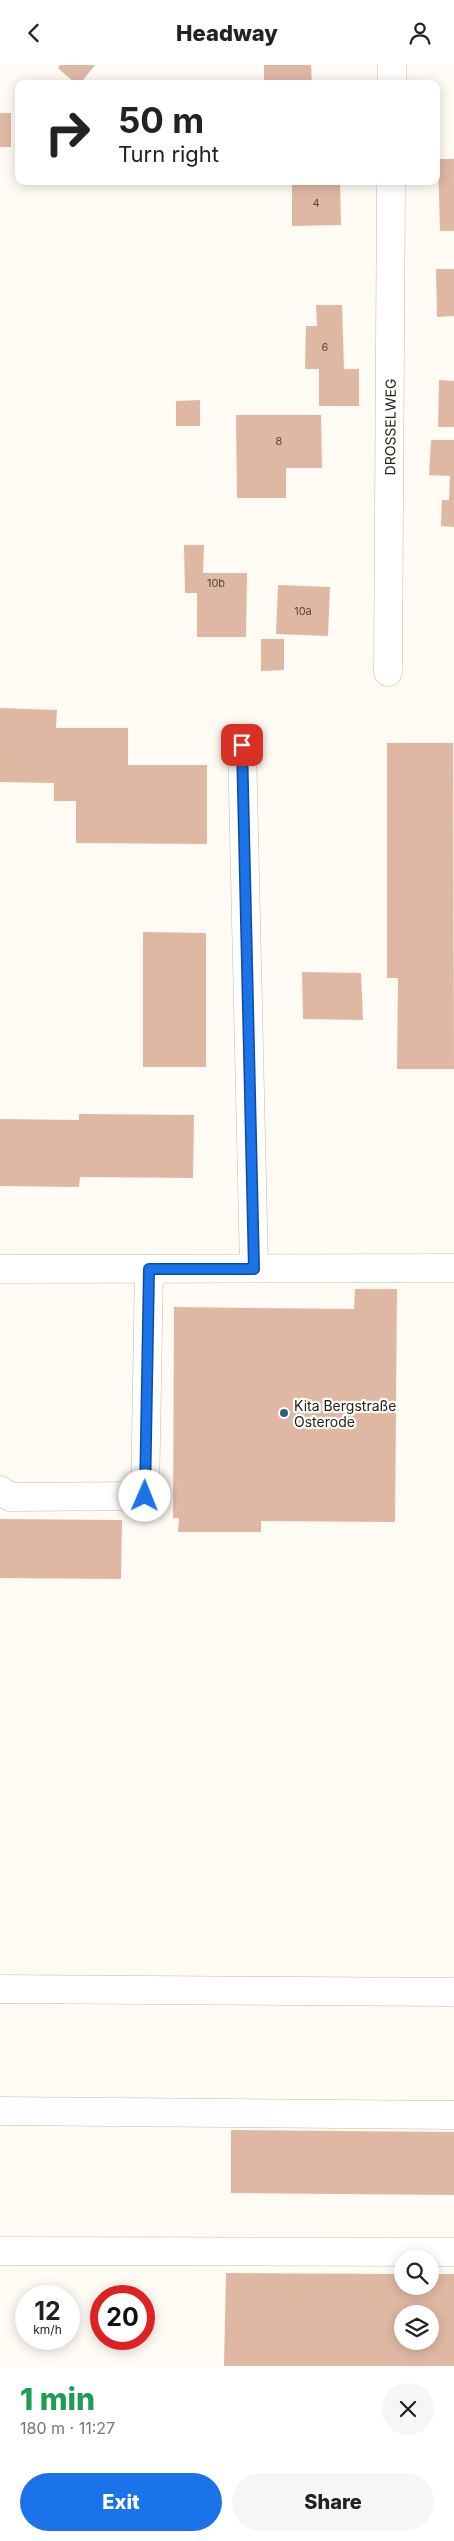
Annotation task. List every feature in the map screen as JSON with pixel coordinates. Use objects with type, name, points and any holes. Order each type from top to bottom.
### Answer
[{"type":"lane","points":[[392,65],[392,80]]},
{"type":"lane","name":"DROSSELWEG","points":[[388,673],[391,185]]},
{"type":"lane","points":[[242,745],[254,1269]]},
{"type":"lane","points":[[0,1269],[454,1268]]},
{"type":"lane","points":[[0,1490],[10,1497],[145,1496],[149,1269]]},
{"type":"lane","points":[[0,1989],[454,1992]]},
{"type":"lane","points":[[0,2111],[454,2115]]},
{"type":"lane","points":[[0,2251],[454,2253]]},
{"type":"building","points":[[60,65],[95,65],[83,80],[72,80],[58,68]]},
{"type":"building","points":[[264,65],[311,65],[312,80],[264,80]]},
{"type":"building","points":[[0,113],[11,113],[11,147],[0,147]]},
{"type":"building","points":[[440,159],[454,159],[454,231],[440,231]]},
{"type":"building","points":[[292,185],[340,185],[341,225],[292,226]]},
{"type":"building","points":[[436,269],[454,269],[454,316],[437,317]]},
{"type":"building","points":[[316,305],[342,305],[344,369],[359,369],[359,406],[319,406],[319,369],[305,369],[306,326],[317,326]]},
{"type":"building","points":[[439,380],[454,381],[454,427],[438,427]]},
{"type":"building","points":[[200,400],[200,426],[176,426],[176,401]]},
{"type":"building","points":[[236,415],[321,415],[322,468],[286,468],[286,498],[237,498]]},
{"type":"building","points":[[431,440],[454,440],[454,527],[441,526],[442,500],[449,500],[450,476],[429,475]]},
{"type":"building","points":[[184,545],[204,545],[203,573],[247,573],[246,637],[197,637],[197,593],[185,593]]},
{"type":"building","points":[[278,585],[330,587],[328,636],[276,634]]},
{"type":"building","points":[[261,639],[284,639],[284,670],[261,671]]},
{"type":"building","points":[[0,708],[57,710],[56,728],[128,728],[128,765],[207,765],[207,844],[76,843],[76,801],[54,801],[54,783],[0,782]]},
{"type":"building","points":[[387,743],[453,743],[454,1069],[397,1069],[398,978],[387,978]]},
{"type":"building","points":[[143,932],[206,933],[206,1067],[143,1067]]},
{"type":"building","points":[[302,972],[361,973],[363,1020],[303,1019]]},
{"type":"building","points":[[79,1114],[194,1115],[193,1178],[80,1177],[79,1187],[0,1186],[0,1119],[79,1120]]},
{"type":"building","name":"Kita Bergstraße Osterode","points":[[355,1289],[397,1289],[395,1522],[261,1521],[261,1532],[178,1532],[179,1518],[173,1518],[174,1307],[354,1309]]},
{"type":"building","points":[[0,1519],[122,1520],[121,1579],[0,1578]]},
{"type":"building","points":[[231,2130],[454,2132],[454,2195],[231,2193]]},
{"type":"building","points":[[226,2273],[394,2274],[394,2295],[439,2295],[439,2274],[454,2274],[454,2366],[224,2366]]},
{"type":"place","name":"Kita Bergstraße Osterode","points":[[284,1413]]},
{"type":"route","points":[[145,1496],[149,1269],[254,1269],[242,745]]}]
